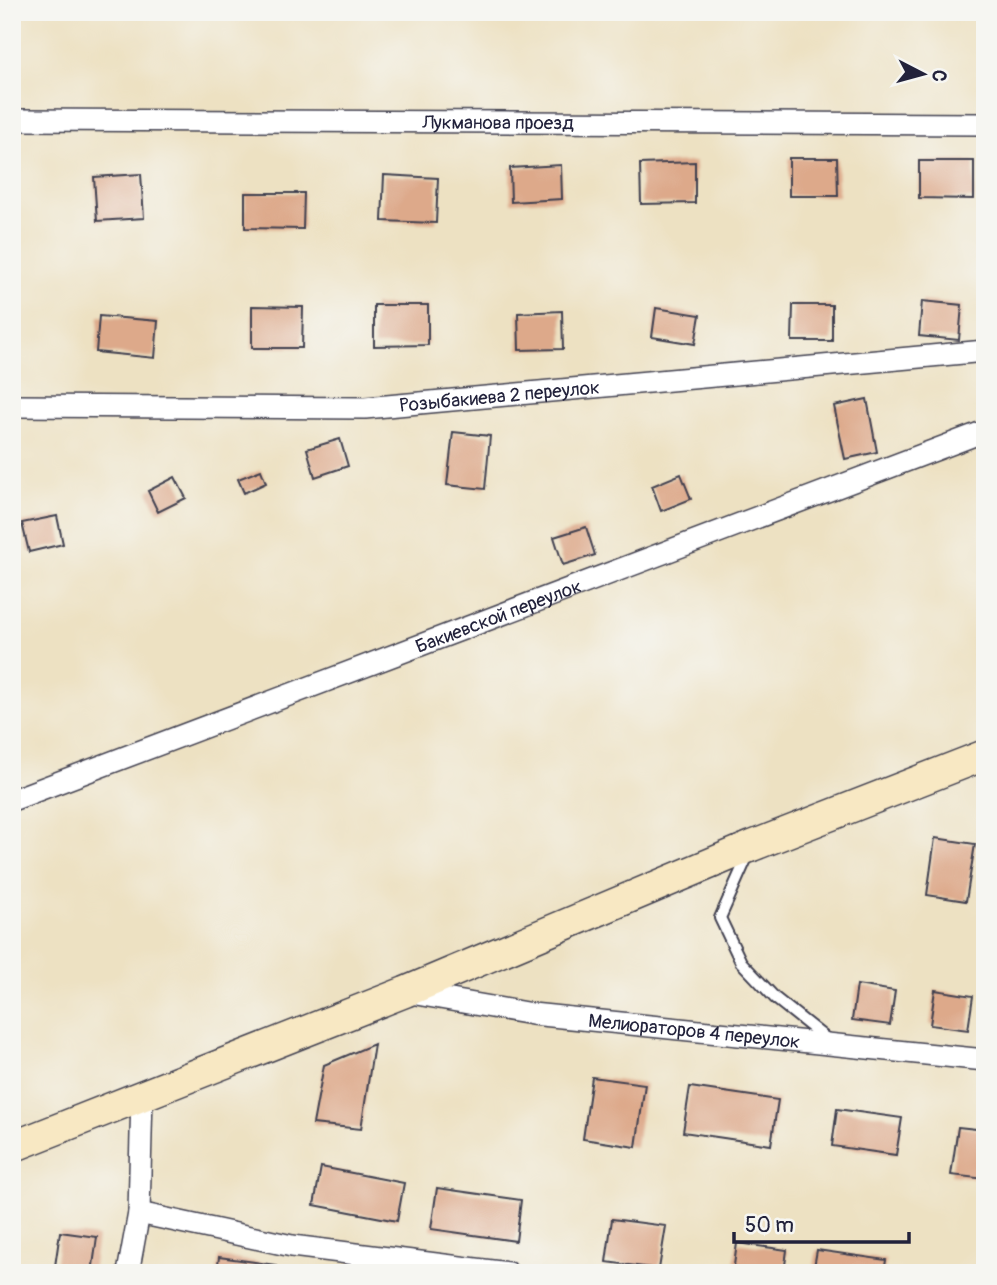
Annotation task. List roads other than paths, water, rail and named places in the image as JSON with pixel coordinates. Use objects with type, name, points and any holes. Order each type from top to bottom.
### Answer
[{"type":"street","name":"Лукманова проезд","points":[[12,120],[985,124]]},
{"type":"street","name":"Розыбакиева 2 переулок","points":[[12,406],[365,408],[985,351]]},
{"type":"street","name":"Бакиевской переулок","points":[[12,800],[985,431]]},
{"type":"street","points":[[12,1147],[405,992],[752,846],[985,755]]},
{"type":"street","name":"Мелиораторов 4 переулок","points":[[405,992],[532,1014],[985,1060]]},
{"type":"street","points":[[128,1273],[138,1213],[142,1095]]},
{"type":"street","points":[[138,1213],[292,1246],[508,1273]]},
{"type":"lane","points":[[752,846],[720,918],[741,962],[775,998],[834,1045]]}]
